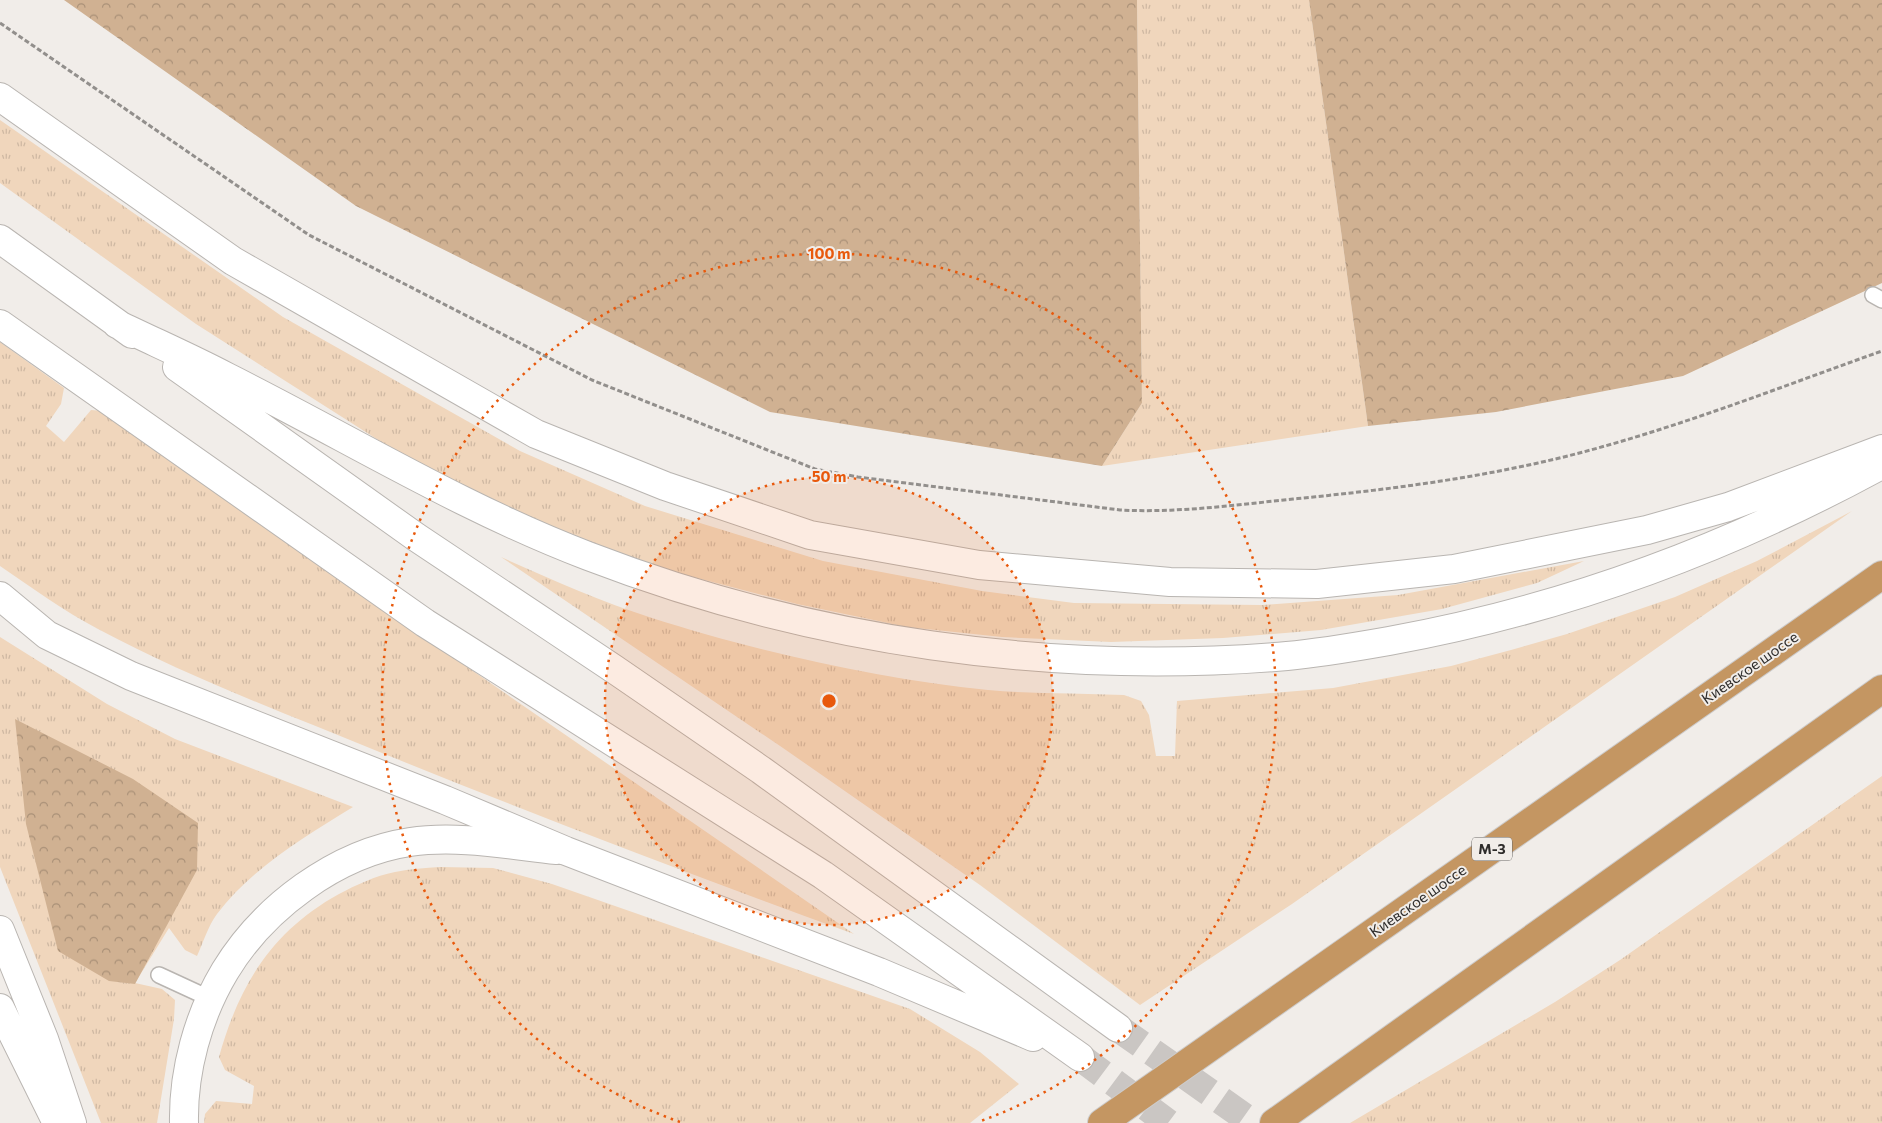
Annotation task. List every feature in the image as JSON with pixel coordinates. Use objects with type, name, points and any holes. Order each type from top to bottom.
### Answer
[{"type":"highway","name":"Киевское шоссе","points":[[1102,1123],[1882,574]]},
{"type":"highway","points":[[1274,1123],[1882,689]]},
{"type":"main road","points":[[0,96],[233,262],[536,434],[664,486],[810,534],[979,566],[1170,582],[1317,584],[1454,568],[1647,530],[1728,507],[1882,450]]},
{"type":"main road","points":[[0,238],[117,324],[416,537],[761,770],[1118,1028]]},
{"type":"main road","points":[[0,324],[425,623],[822,875],[1080,1057],[879,972],[566,851],[445,800],[131,676],[47,635],[0,596]]},
{"type":"main road","points":[[117,324],[228,377],[512,526],[589,557],[721,601],[896,640],[975,652],[1095,661],[1159,663],[1290,656],[1410,637],[1540,606],[1654,569],[1823,496],[1882,464]]},
{"type":"main road","points":[[184,1123],[185,1097],[190,1063],[199,1028],[225,971],[259,928],[308,885],[358,857],[392,846],[426,840],[455,840],[566,851]]},
{"type":"main road","points":[[0,930],[44,1039],[72,1123]]},
{"type":"main road","points":[[0,1008],[58,1123]]},
{"type":"lane","points":[[159,975],[211,999]]},
{"type":"path","points":[[0,23],[309,235],[592,380],[815,469],[858,478],[1120,510],[1157,512],[1363,492],[1479,475],[1591,449],[1712,411],[1882,351]]},
{"type":"green space","points":[[64,0],[1137,0],[1142,403],[1102,466],[770,412],[356,206]]},
{"type":"green space","points":[[1137,0],[1309,0],[1368,426],[1102,466],[1142,403]]},
{"type":"green space","points":[[1309,0],[1882,0],[1882,283],[1683,376],[1496,412],[1368,426]]},
{"type":"green space","points":[[0,120],[283,317],[520,451],[645,506],[823,561],[982,591],[1074,603],[1262,605],[1398,595],[1584,561],[1537,583],[1442,609],[1321,630],[1223,638],[1111,642],[1002,637],[907,627],[797,604],[659,568],[546,525],[405,457],[196,324],[0,183]]},
{"type":"green space","points":[[0,342],[64,388],[61,404],[46,426],[64,442],[91,410],[103,411],[305,555],[854,934],[555,822],[201,679],[85,622],[0,566]]},
{"type":"green space","points":[[1852,511],[1292,904],[1140,1005],[980,885],[783,748],[501,557],[594,597],[652,618],[733,642],[818,662],[904,679],[988,690],[1124,695],[1141,701],[1149,715],[1156,756],[1175,756],[1177,701],[1333,688],[1451,666],[1511,650],[1567,634],[1675,597],[1757,561]]},
{"type":"green space","points":[[0,637],[107,704],[175,739],[353,807],[280,854],[246,882],[217,914],[208,929],[197,956],[185,950],[169,928],[135,983],[162,989],[175,1000],[174,1019],[157,1123],[101,1123],[0,867]]},
{"type":"green space","points":[[15,719],[133,779],[198,823],[197,870],[135,984],[109,981],[58,951],[26,824]]},
{"type":"green space","points":[[1882,776],[1882,1123],[1350,1123],[1555,1002],[1620,960]]},
{"type":"green space","points":[[440,867],[493,868],[552,884],[910,1009],[980,1052],[1019,1084],[970,1123],[204,1123],[205,1114],[216,1101],[252,1104],[254,1086],[225,1070],[219,1057],[227,1031],[248,984],[261,962],[277,943],[315,909],[359,884],[395,872]]},
{"type":"tunnel","points":[[1118,1028],[1253,1123]]},
{"type":"tunnel","points":[[1080,1057],[1168,1123]]}]
